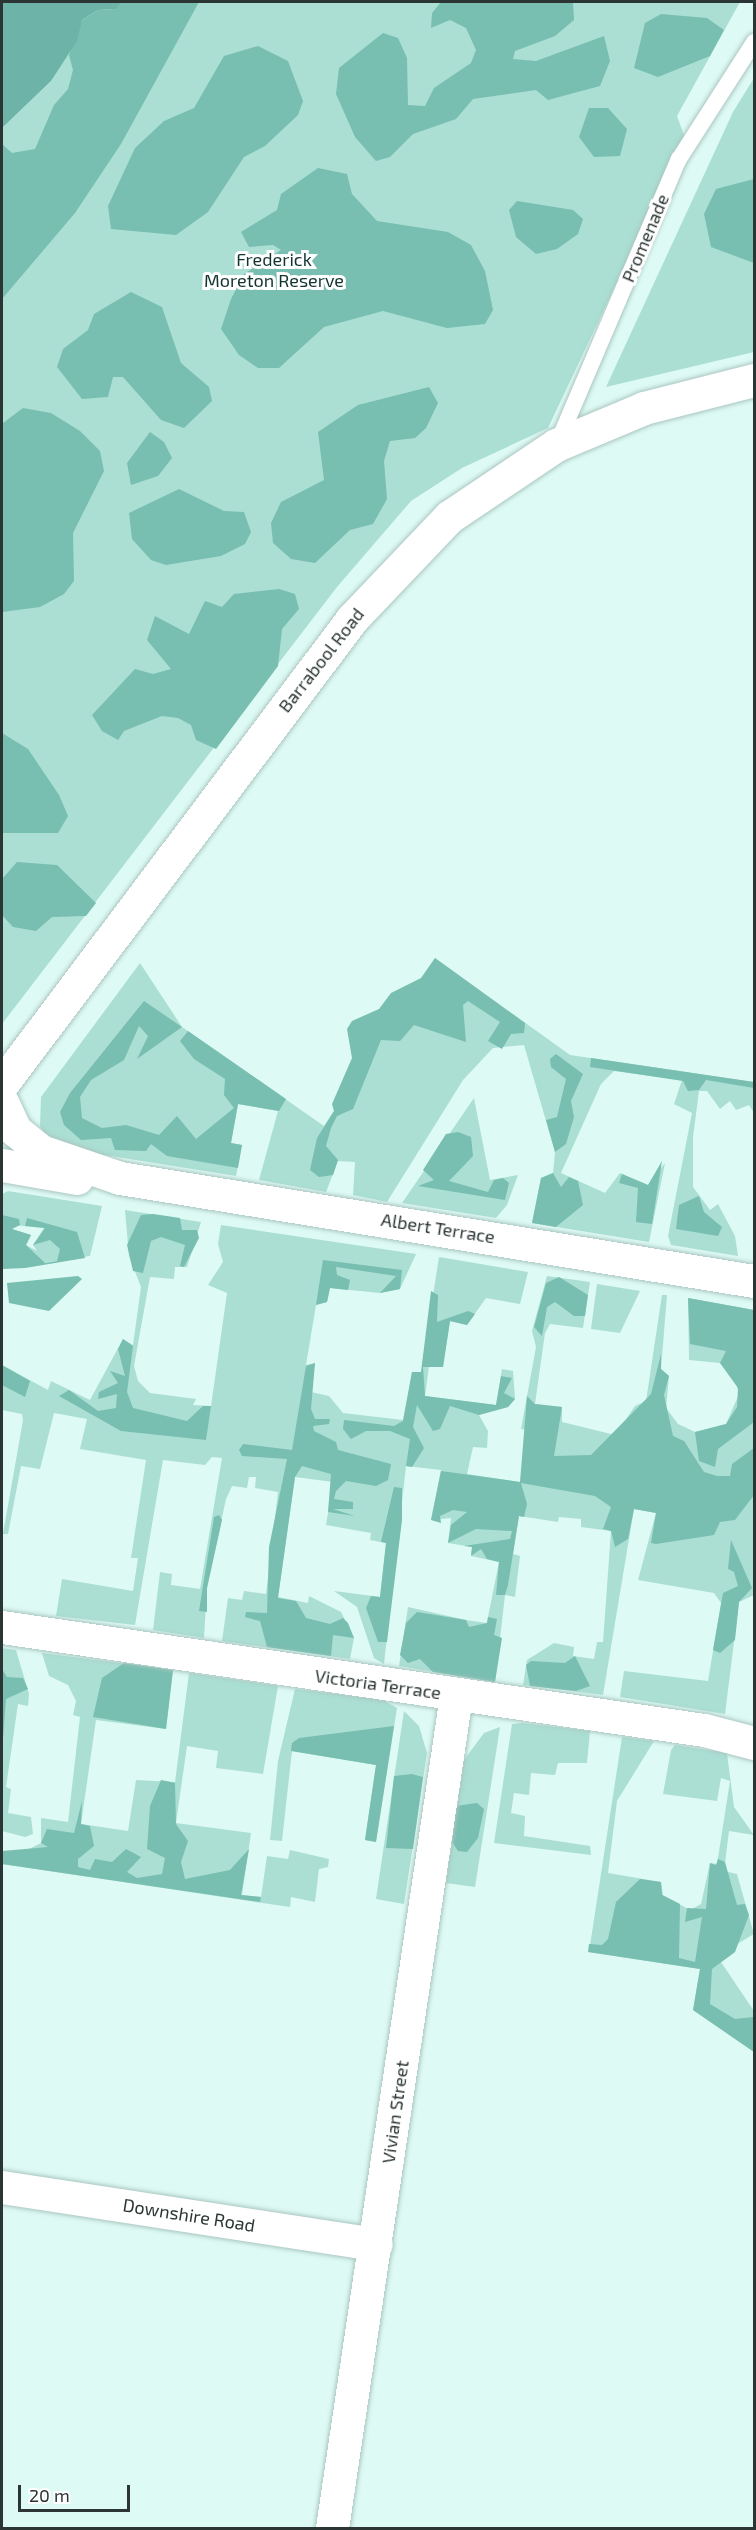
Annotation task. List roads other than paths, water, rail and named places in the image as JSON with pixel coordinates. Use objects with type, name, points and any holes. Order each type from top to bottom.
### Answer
[{"type":"street","name":"Barrabool Road","points":[[2,1084],[351,619],[449,517],[556,445],[644,408],[754,380]]},
{"type":"street","name":"Albert Terrace","points":[[2,1102],[15,1130],[41,1151],[120,1178]]},
{"type":"street","name":"Albert Terrace","points":[[2,1165],[56,1177],[120,1178],[754,1281]]},
{"type":"street","name":"Victoria Terrace","points":[[2,1627],[704,1730],[754,1743]]},
{"type":"street","name":"Vivian Street","points":[[332,2529],[456,1695]]},
{"type":"street","name":"Downshire Road","points":[[2,2187],[376,2244]]},
{"type":"lane","name":"Promenade","points":[[556,445],[679,159],[754,42]]},
{"type":"park label","name":"Frederick Moreton Reserve","points":[[274,270]]}]
